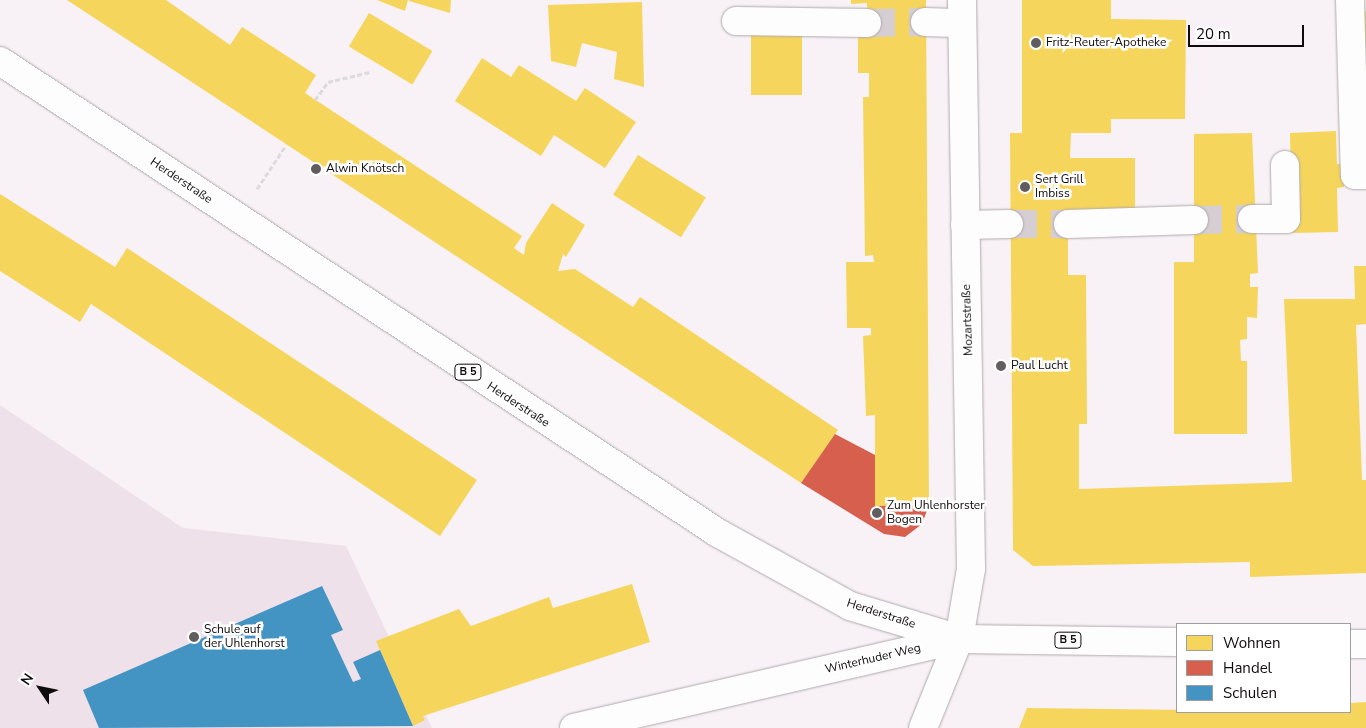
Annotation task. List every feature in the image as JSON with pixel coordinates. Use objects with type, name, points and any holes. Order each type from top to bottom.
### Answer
[{"type":"main road","points":[[1350,0],[1354,175],[1366,174]]},
{"type":"main road","points":[[926,22],[962,11]]},
{"type":"main road","name":"Mozartstraße","points":[[923,728],[959,639],[971,569],[962,11]]},
{"type":"main road","points":[[736,20],[868,23]]},
{"type":"main road","name":"Herderstraße","points":[[0,61],[718,532],[850,606],[959,639]]},
{"type":"main road","points":[[1252,219],[1286,219],[1285,165]]},
{"type":"main road","points":[[1068,224],[1194,220]]},
{"type":"main road","points":[[965,225],[1010,224]]},
{"type":"main road","name":"Winterhuder Weg","points":[[574,728],[959,639],[1176,642]]},
{"type":"main road","points":[[1351,644],[1366,644]]},
{"type":"path","points":[[315,100],[328,82],[370,72]]},
{"type":"path","points":[[237,218],[286,145]]},
{"type":"shaded area","name":"Schule auf der Uhlenhorst","points":[[0,405],[183,528],[346,546],[432,728],[0,728]]},
{"type":"building: Wohnen","points":[[67,0],[166,0],[230,45],[242,27],[316,75],[305,93],[522,236],[514,248],[524,255],[526,243],[552,203],[585,225],[566,257],[563,254],[558,271],[575,269],[633,307],[640,297],[838,430],[801,483]]},
{"type":"building: Wohnen","points":[[377,0],[408,0],[405,11]]},
{"type":"building: Wohnen","points":[[409,0],[451,0],[450,13],[409,1]]},
{"type":"building: Wohnen","points":[[851,0],[926,0],[929,505],[875,506],[875,415],[866,416],[863,336],[871,335],[871,328],[847,328],[846,262],[874,262],[873,255],[865,256],[863,97],[869,97],[869,73],[858,73],[858,36],[868,36],[867,3],[851,4]]},
{"type":"building: Wohnen","points":[[1022,0],[1111,0],[1111,19],[1186,20],[1185,119],[1111,119],[1111,133],[1071,133],[1070,158],[1135,158],[1135,212],[1068,212],[1068,275],[1086,275],[1087,424],[1079,424],[1079,489],[1292,482],[1284,299],[1355,299],[1354,266],[1366,266],[1366,324],[1356,325],[1362,480],[1366,480],[1366,573],[1250,577],[1250,562],[1033,566],[1013,550],[1010,133],[1022,133]]},
{"type":"building: Wohnen","points":[[642,2],[644,87],[614,79],[617,52],[582,43],[576,67],[551,61],[548,5]]},
{"type":"building: Wohnen","points":[[1360,11],[1366,11],[1366,81]]},
{"type":"building: Wohnen","points":[[369,13],[432,51],[412,85],[349,46]]},
{"type":"building: Wohnen","points":[[751,31],[802,31],[802,95],[751,95]]},
{"type":"building: Wohnen","points":[[482,58],[511,77],[519,65],[576,101],[585,88],[636,122],[605,168],[554,135],[541,156],[455,101]]},
{"type":"building: Wohnen","points":[[1336,131],[1337,164],[1343,164],[1344,187],[1337,188],[1338,232],[1292,233],[1290,133]]},
{"type":"building: Wohnen","points":[[1252,133],[1258,273],[1250,274],[1250,287],[1258,287],[1257,318],[1247,317],[1247,339],[1240,340],[1241,361],[1247,361],[1247,434],[1174,434],[1174,262],[1194,262],[1194,134]]},
{"type":"building: Wohnen","points":[[638,155],[706,197],[681,237],[613,195]]},
{"type":"building: Wohnen","points":[[0,194],[115,267],[127,248],[477,480],[440,536],[91,304],[80,322],[0,271]]},
{"type":"building: Wohnen","points":[[632,584],[650,642],[423,716],[425,720],[413,726],[376,641],[459,609],[471,626],[549,597],[553,608]]},
{"type":"building: Wohnen","points":[[1366,702],[1366,728],[1019,728],[1027,708],[1176,710],[1176,713],[1351,713],[1351,703]]},
{"type":"building: Handel","points":[[835,434],[875,455],[875,506],[929,505],[922,524],[905,537],[884,534],[801,483]]},
{"type":"building: Schulen","points":[[322,586],[343,630],[331,635],[353,682],[361,679],[353,662],[380,650],[413,726],[99,728],[83,690]]},
{"type":"tunnel","points":[[867,23],[925,22]]},
{"type":"tunnel","points":[[1194,220],[1252,219]]},
{"type":"tunnel","points":[[1009,224],[1068,224]]},
{"type":"place","name":"Fritz-Reuter-Apotheke","points":[[1036,43]]},
{"type":"place","name":"Alwin Knötsch","points":[[316,169]]},
{"type":"place","name":"Sert Grill Imbiss","points":[[1025,187]]},
{"type":"place","name":"Paul Lucht","points":[[1001,366]]},
{"type":"place","name":"Zum Uhlenhorster Bogen","points":[[877,513]]},
{"type":"place","name":"Schule auf der Uhlenhorst","points":[[194,637]]}]
